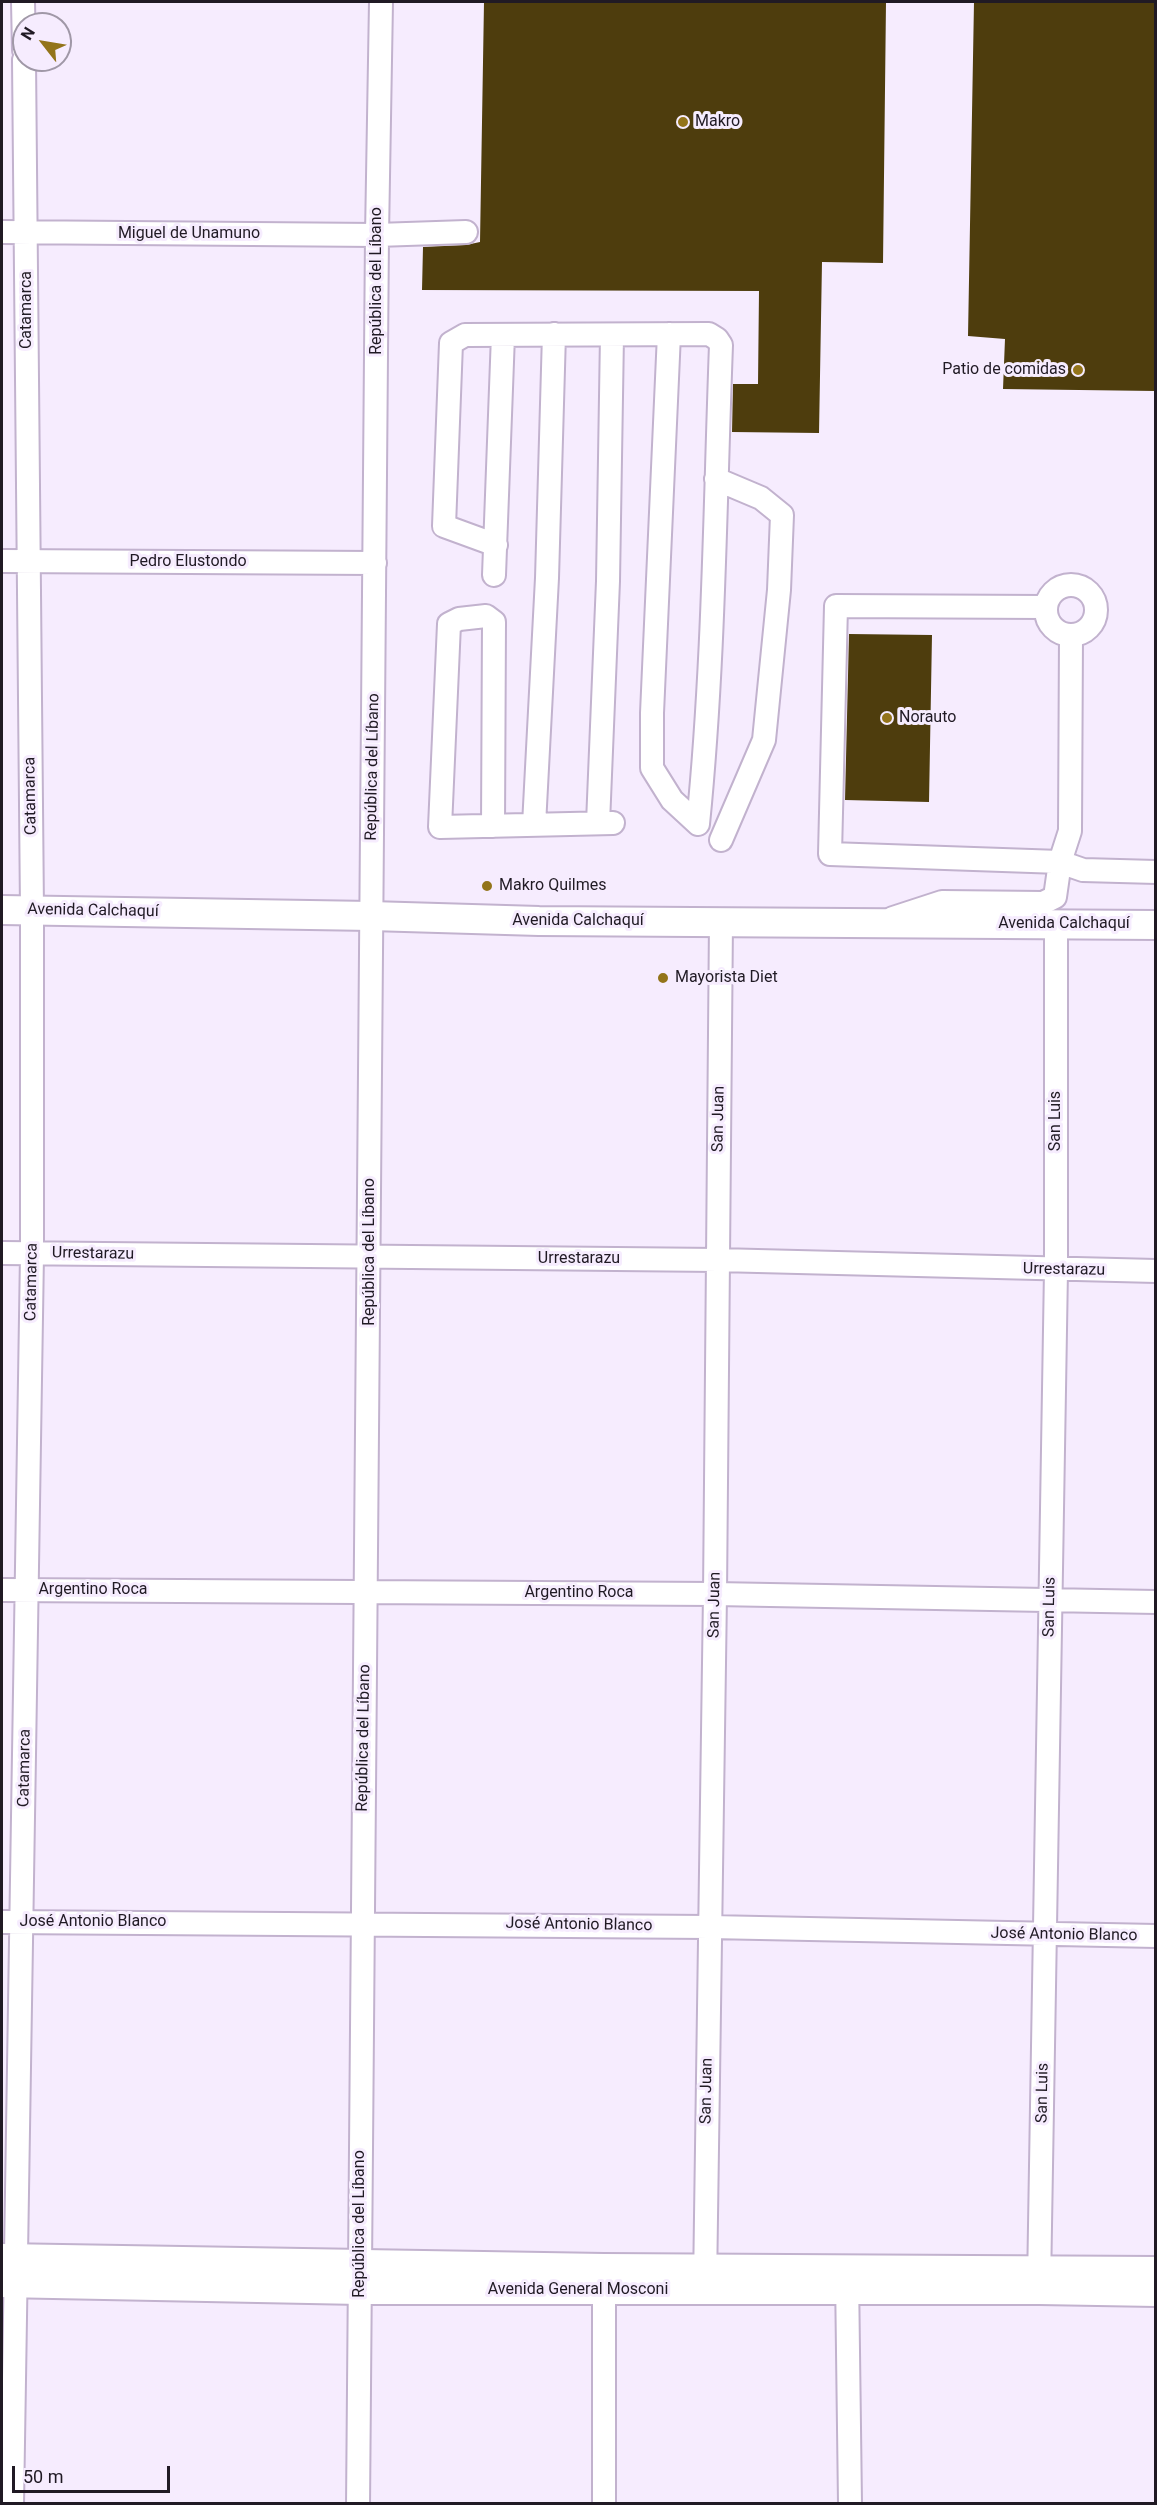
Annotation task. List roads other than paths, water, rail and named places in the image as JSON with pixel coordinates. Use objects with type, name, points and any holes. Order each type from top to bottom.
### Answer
[{"type":"main road","name":"Avenida Calchaquí","points":[[2,910],[539,921],[1155,924]]},
{"type":"main road","name":"Avenida General Mosconi","points":[[9,2271],[604,2279],[1040,2279],[1155,2271]]},
{"type":"main road","name":"Avenida General Mosconi","points":[[1040,2279],[1155,2292]]},
{"type":"street","name":"República del Líbano","points":[[358,2504],[361,1923],[367,1591],[377,235],[381,2]]},
{"type":"street","name":"Catamarca","points":[[12,2504],[9,2271],[12,1922],[28,1590],[32,1254],[32,910],[24,72]]},
{"type":"street","name":"Miguel de Unamuno","points":[[2,232],[377,235],[466,232]]},
{"type":"street","points":[[496,545],[444,526],[451,343],[465,335],[554,334],[612,335],[669,334],[709,334],[721,345],[705,759],[698,824],[672,800],[652,768],[651,713],[669,334]]},
{"type":"street","points":[[534,825],[547,578],[554,334]]},
{"type":"street","points":[[494,575],[503,335]]},
{"type":"street","points":[[493,826],[494,622],[486,616],[459,619],[449,624],[440,827],[493,826],[606,823],[612,335]]},
{"type":"street","points":[[716,479],[762,498],[782,515],[779,590],[764,740],[721,840]]},
{"type":"street","name":"Pedro Elustondo","points":[[2,561],[375,563]]},
{"type":"street","points":[[1074,585],[1087,591],[1095,603],[1095,618],[1086,631],[1071,636],[1055,631],[1046,616],[1045,607],[1048,599],[1059,588],[1074,585]]},
{"type":"street","points":[[1045,607],[836,606],[830,854],[1060,862],[1083,870],[1155,872]]},
{"type":"street","points":[[880,922],[942,902],[1043,903],[1055,897],[1060,862],[1070,831],[1071,636]]},
{"type":"street","name":"San Juan","points":[[705,2279],[715,1594],[721,921]]},
{"type":"street","name":"San Luis","points":[[1040,2279],[1056,1270],[1056,924]]},
{"type":"street","name":"Urrestarazu","points":[[2,1253],[718,1260],[1155,1271]]},
{"type":"street","name":"Argentino Roca","points":[[2,1590],[715,1594],[1155,1602]]},
{"type":"street","name":"José Antonio Blanco","points":[[12,1922],[710,1927],[1155,1936]]},
{"type":"street","points":[[604,2279],[604,2504]]},
{"type":"street","points":[[847,2279],[850,2504]]},
{"type":"place","name":"Makro","points":[[683,122]]},
{"type":"place","name":"Patio de comidas","points":[[1078,370]]},
{"type":"place","name":"Norauto","points":[[887,718]]},
{"type":"place","name":"Makro Quilmes","points":[[487,886]]},
{"type":"place","name":"Mayorista Diet","points":[[663,978]]}]
